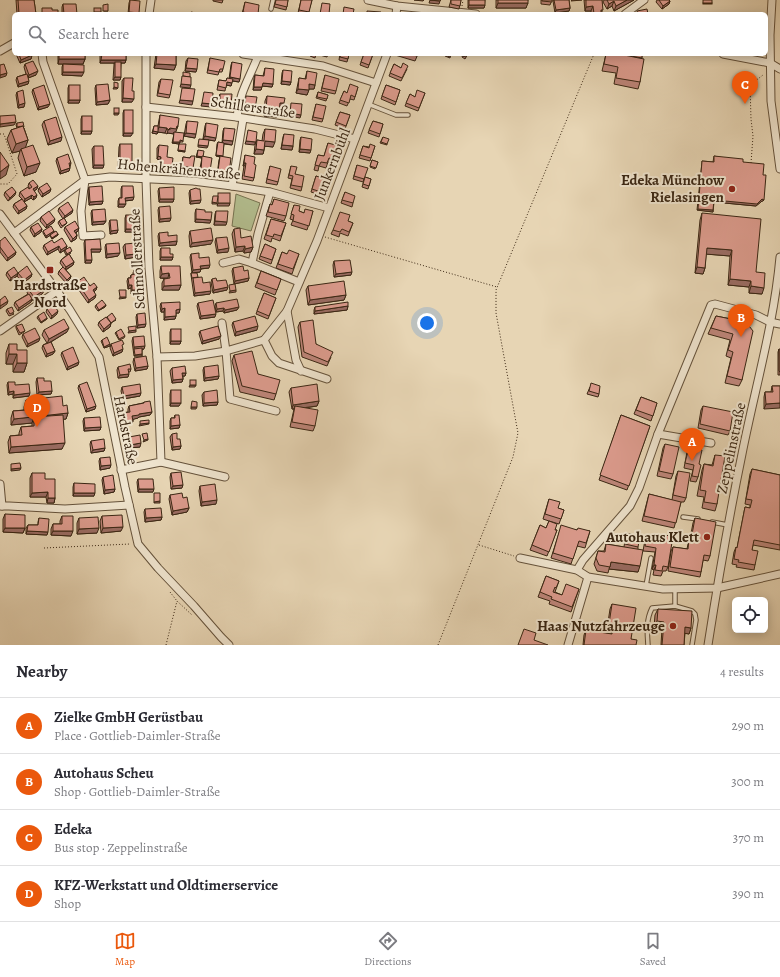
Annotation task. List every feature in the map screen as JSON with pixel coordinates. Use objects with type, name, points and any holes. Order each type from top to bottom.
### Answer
[{"type":"street","points":[[149,12],[150,0]]},
{"type":"street","points":[[368,0],[397,6],[456,12]]},
{"type":"street","points":[[628,12],[644,0]]},
{"type":"street","points":[[772,0],[770,35],[771,101],[780,169]]},
{"type":"street","points":[[396,12],[397,6]]},
{"type":"street","points":[[0,51],[12,44]]},
{"type":"street","points":[[42,56],[43,62],[86,180],[81,211],[83,238],[101,235]]},
{"type":"street","name":"Schmollerstraße","points":[[146,56],[146,179],[149,268],[157,357],[161,462]]},
{"type":"street","points":[[232,186],[240,118],[238,105],[258,56],[323,66],[376,83]]},
{"type":"street","name":"Junkernbühl","points":[[264,340],[287,311],[319,235],[386,56]]},
{"type":"street","points":[[734,56],[770,63],[780,69]]},
{"type":"street","name":"Schillerstraße","points":[[146,107],[315,128],[355,138]]},
{"type":"street","name":"Hohenkrähenstraße","points":[[14,233],[86,180],[110,177],[193,181],[232,186],[270,192],[329,208]]},
{"type":"street","points":[[252,263],[258,234],[270,192]]},
{"type":"street","name":"Hardstraße","points":[[0,214],[58,291],[99,357],[121,470],[138,544],[158,568],[229,645]]},
{"type":"street","name":"Zeppelinstraße","points":[[708,645],[728,525],[742,453],[760,374],[780,257]]},
{"type":"street","points":[[223,263],[239,259],[299,282]]},
{"type":"street","points":[[0,331],[58,291]]},
{"type":"street","points":[[577,570],[583,560],[630,506],[639,488],[658,434],[711,305],[715,304],[756,315],[770,322],[780,324]]},
{"type":"street","points":[[287,311],[296,360],[301,371]]},
{"type":"street","points":[[222,323],[230,398],[276,411]]},
{"type":"street","points":[[157,357],[195,356],[226,351],[264,340],[272,356],[279,363],[327,379]]},
{"type":"street","points":[[658,434],[711,443]]},
{"type":"street","points":[[121,470],[161,462],[225,477]]},
{"type":"street","points":[[0,484],[1,506],[65,509],[129,505]]},
{"type":"street","points":[[520,558],[577,570],[588,577],[663,588],[717,588],[780,574]]},
{"type":"street","points":[[568,645],[588,577]]},
{"type":"lane","points":[[271,9],[272,0]]},
{"type":"lane","points":[[368,104],[396,115],[408,115]]},
{"type":"lane","points":[[683,517],[701,520]]},
{"type":"lane","points":[[707,521],[728,525]]},
{"type":"lane","points":[[646,586],[651,558]]},
{"type":"lane","points":[[675,588],[675,606]]},
{"type":"lane","points":[[648,645],[648,616],[652,608],[675,606],[692,611],[696,614],[692,645]]},
{"type":"path","points":[[438,645],[513,457],[518,433],[496,313],[496,290],[593,56]]},
{"type":"path","points":[[751,164],[753,136],[750,85],[765,74]]},
{"type":"path","points":[[0,134],[4,134],[17,174],[8,184],[0,184]]},
{"type":"path","points":[[319,235],[497,287]]},
{"type":"path","points":[[44,548],[132,544]]},
{"type":"path","points":[[478,545],[520,558]]},
{"type":"path","points":[[166,645],[177,601]]},
{"type":"green space","points":[[236,194],[260,203],[251,231],[232,226]]},
{"type":"building","points":[[18,0],[34,0],[36,12],[19,12]]},
{"type":"building","points":[[130,0],[140,1],[139,12],[129,12]]},
{"type":"building","points":[[276,0],[288,0],[287,7],[275,4]]},
{"type":"building","points":[[301,0],[312,0],[309,12],[299,10]]},
{"type":"building","points":[[451,0],[461,0],[460,6],[451,4]]},
{"type":"building","points":[[469,0],[485,0],[485,5],[469,5]]},
{"type":"building","points":[[498,0],[528,0],[528,3],[498,3]]},
{"type":"building","points":[[552,0],[552,2],[542,1]]},
{"type":"building","points":[[554,0],[569,0],[570,8],[556,10]]},
{"type":"building","points":[[586,0],[602,0],[603,10],[601,10],[601,12],[594,12],[593,6],[586,7]]},
{"type":"building","points":[[607,0],[627,0],[616,6],[614,1],[609,4]]},
{"type":"building","points":[[659,0],[669,0],[670,1],[663,6]]},
{"type":"building","points":[[703,0],[712,0],[712,3],[703,3]]},
{"type":"building","points":[[245,2],[259,5],[258,12],[243,12]]},
{"type":"building","points":[[322,3],[330,4],[329,12],[320,12]]},
{"type":"building","points":[[63,4],[76,4],[77,12],[64,12]]},
{"type":"building","points":[[108,4],[108,11],[103,11],[103,5]]},
{"type":"building","points":[[344,7],[354,9],[353,12],[343,12]]},
{"type":"building","points":[[42,8],[52,8],[52,10],[58,10],[58,12],[42,12]]},
{"type":"building","points":[[94,8],[101,8],[101,12],[94,12]]},
{"type":"building","points":[[647,9],[648,12],[637,12]]},
{"type":"building","points":[[20,56],[30,56],[21,60]]},
{"type":"building","points":[[59,56],[85,56],[85,59],[59,59]]},
{"type":"building","points":[[102,56],[126,56],[126,60],[101,60]]},
{"type":"building","points":[[157,56],[176,56],[176,65],[156,64]]},
{"type":"building","points":[[340,56],[349,56],[348,59]]},
{"type":"building","points":[[363,56],[372,56],[369,65],[361,62]]},
{"type":"building","points":[[606,56],[629,56],[644,59],[640,82],[616,78],[618,67],[604,64]]},
{"type":"building","points":[[631,56],[642,56],[642,58]]},
{"type":"building","points":[[188,58],[198,59],[197,69],[186,68]]},
{"type":"building","points":[[210,58],[225,61],[223,69],[220,69],[219,72],[208,70]]},
{"type":"building","points":[[33,61],[38,71],[29,75],[25,64]]},
{"type":"building","points":[[115,62],[121,62],[121,77],[115,77]]},
{"type":"building","points":[[232,62],[242,64],[240,79],[230,77]]},
{"type":"building","points":[[403,63],[408,66],[402,78],[390,73],[394,64],[401,68]]},
{"type":"building","points":[[4,64],[7,73],[0,75],[0,65]]},
{"type":"building","points":[[63,64],[84,65],[84,72],[63,72]]},
{"type":"building","points":[[265,68],[274,69],[273,84],[263,83],[262,87],[254,87],[255,75],[264,76]]},
{"type":"building","points":[[283,70],[292,71],[291,82],[282,81]]},
{"type":"building","points":[[307,71],[317,73],[315,85],[309,84],[309,90],[298,89],[299,78],[306,79]]},
{"type":"building","points":[[183,72],[190,73],[190,77],[183,76]]},
{"type":"building","points":[[27,74],[29,81],[19,84],[17,77]]},
{"type":"building","points":[[325,75],[339,79],[336,91],[322,88]]},
{"type":"building","points":[[182,76],[191,77],[191,85],[181,84]]},
{"type":"building","points":[[124,78],[133,78],[132,91],[134,91],[134,99],[123,98]]},
{"type":"building","points":[[227,78],[233,79],[232,83],[227,82],[226,88],[218,86],[219,80],[226,81]]},
{"type":"building","points":[[161,79],[173,80],[170,95],[158,93]]},
{"type":"building","points":[[114,82],[118,83],[118,88],[114,87]]},
{"type":"building","points":[[108,84],[110,100],[97,102],[96,85]]},
{"type":"building","points":[[350,84],[358,87],[355,97],[351,95],[349,103],[340,100],[344,91],[347,93]]},
{"type":"building","points":[[44,85],[50,104],[39,107],[33,89]]},
{"type":"building","points":[[69,85],[80,85],[80,100],[69,100]]},
{"type":"building","points":[[386,85],[400,90],[396,102],[382,96]]},
{"type":"building","points":[[182,88],[195,89],[193,101],[180,100]]},
{"type":"building","points":[[23,90],[25,103],[19,105],[17,92]]},
{"type":"building","points":[[417,90],[425,93],[419,108],[406,103],[410,94],[415,97]]},
{"type":"building","points":[[204,92],[213,93],[212,104],[202,103]]},
{"type":"building","points":[[318,92],[328,95],[327,99],[317,97]]},
{"type":"building","points":[[220,94],[232,94],[231,105],[220,105]]},
{"type":"building","points":[[246,96],[257,97],[255,109],[244,108]]},
{"type":"building","points":[[267,96],[285,98],[284,103],[280,103],[279,113],[266,112]]},
{"type":"building","points":[[291,103],[302,104],[301,115],[290,113]]},
{"type":"building","points":[[316,104],[326,106],[323,119],[313,117]]},
{"type":"building","points":[[114,108],[119,108],[119,113],[114,113]]},
{"type":"building","points":[[124,110],[133,110],[133,133],[124,133]]},
{"type":"building","points":[[340,112],[350,115],[346,126],[336,122]]},
{"type":"building","points":[[15,115],[16,122],[0,124],[0,116]]},
{"type":"building","points":[[160,115],[179,118],[176,129],[170,128],[168,130],[167,128],[159,127]]},
{"type":"building","points":[[82,116],[92,116],[92,131],[82,131]]},
{"type":"building","points":[[56,117],[62,137],[50,141],[44,121]]},
{"type":"building","points":[[187,121],[198,122],[196,134],[186,133]]},
{"type":"building","points":[[373,121],[383,124],[380,134],[369,130]]},
{"type":"building","points":[[23,122],[24,127],[17,127],[17,123]]},
{"type":"building","points":[[206,123],[218,125],[216,138],[205,136]]},
{"type":"building","points":[[23,126],[28,140],[16,144],[11,130]]},
{"type":"building","points":[[154,126],[158,126],[158,132],[153,131]]},
{"type":"building","points":[[224,128],[235,129],[233,141],[223,140]]},
{"type":"building","points":[[265,129],[276,130],[275,142],[265,141],[264,150],[256,149],[257,140],[264,141]]},
{"type":"building","points":[[248,130],[257,132],[256,142],[246,141]]},
{"type":"building","points":[[174,132],[184,133],[183,141],[180,140],[180,142],[173,142]]},
{"type":"building","points":[[284,134],[294,135],[293,146],[282,145]]},
{"type":"building","points":[[301,137],[312,139],[311,150],[300,149]]},
{"type":"building","points":[[383,137],[389,139],[387,144],[381,142]]},
{"type":"building","points":[[199,139],[209,140],[208,146],[198,145]]},
{"type":"building","points":[[218,142],[224,143],[223,156],[216,155]]},
{"type":"building","points":[[328,143],[339,146],[335,159],[329,158],[327,163],[321,162],[319,166],[315,165],[318,155],[324,156]]},
{"type":"building","points":[[120,144],[132,144],[132,165],[120,165]]},
{"type":"building","points":[[179,144],[186,144],[185,151],[178,150]]},
{"type":"building","points":[[370,144],[375,146],[371,158],[360,155],[363,146],[369,148]]},
{"type":"building","points":[[33,145],[40,163],[27,167],[21,149]]},
{"type":"building","points":[[159,145],[168,146],[167,157],[173,158],[172,166],[160,165],[161,157],[158,156]]},
{"type":"building","points":[[94,146],[103,146],[104,165],[94,165]]},
{"type":"building","points":[[198,150],[204,151],[203,157],[197,156]]},
{"type":"building","points":[[0,152],[9,165],[0,172]]},
{"type":"building","points":[[68,154],[71,163],[69,163],[70,168],[61,171],[57,158]]},
{"type":"building","points":[[245,155],[255,157],[254,164],[256,165],[254,178],[244,176],[246,163],[244,163]]},
{"type":"building","points":[[191,156],[195,156],[193,168],[182,166],[183,157],[190,158]]},
{"type":"building","points":[[202,156],[212,158],[210,171],[201,170]]},
{"type":"building","points":[[220,156],[231,158],[229,173],[218,171]]},
{"type":"building","name":"Edeka Münchow Rielasingen","points":[[714,156],[743,159],[743,162],[764,164],[763,175],[766,175],[764,200],[762,199],[757,204],[714,200],[713,210],[698,209],[702,161],[714,162]]},
{"type":"building","points":[[372,160],[378,162],[376,168],[370,166]]},
{"type":"building","points":[[357,165],[368,168],[364,179],[354,176]]},
{"type":"building","points":[[270,166],[281,169],[278,182],[267,179]]},
{"type":"building","points":[[291,166],[297,167],[295,174],[304,176],[302,187],[291,185],[293,176],[289,175]]},
{"type":"building","points":[[160,167],[168,168],[168,172],[160,171]]},
{"type":"building","points":[[316,176],[325,179],[321,192],[312,189]]},
{"type":"building","points":[[365,177],[371,179],[369,186],[363,184]]},
{"type":"building","points":[[33,180],[38,186],[33,189],[37,195],[34,197],[32,195],[25,199],[20,192],[28,187],[29,189],[32,187],[29,183]]},
{"type":"building","points":[[47,183],[51,189],[43,194],[39,188]]},
{"type":"building","points":[[102,186],[103,201],[90,202],[89,187]]},
{"type":"building","points":[[122,186],[133,186],[134,197],[125,198],[126,204],[119,204],[119,198],[122,198]]},
{"type":"building","points":[[12,187],[16,192],[10,198],[5,192]]},
{"type":"building","points":[[174,187],[174,199],[160,199],[159,188]]},
{"type":"building","points":[[196,188],[200,189],[201,200],[191,201],[190,190]]},
{"type":"building","points":[[345,192],[355,196],[353,203],[342,200]]},
{"type":"building","points":[[218,193],[230,193],[230,203],[218,203]]},
{"type":"building","points":[[213,196],[218,196],[217,203],[212,202]]},
{"type":"building","points":[[22,199],[27,206],[19,211],[14,204]]},
{"type":"building","points":[[274,199],[289,203],[286,216],[268,212],[270,204],[272,205]]},
{"type":"building","points":[[68,202],[73,210],[65,216],[59,208]]},
{"type":"building","points":[[294,205],[300,206],[299,211],[304,213],[305,209],[313,211],[309,226],[293,221],[294,215],[291,214]]},
{"type":"building","points":[[170,206],[171,218],[160,219],[159,207]]},
{"type":"building","points":[[105,209],[106,221],[93,222],[92,210]]},
{"type":"building","points":[[196,209],[205,210],[205,212],[212,212],[211,220],[196,219]]},
{"type":"building","points":[[49,211],[55,219],[47,225],[41,217]]},
{"type":"building","points":[[216,211],[228,211],[227,222],[215,221]]},
{"type":"building","points":[[340,212],[350,215],[348,221],[353,223],[349,232],[342,229],[340,232],[333,230]]},
{"type":"building","points":[[702,213],[761,219],[756,272],[765,273],[764,288],[751,286],[751,281],[730,279],[732,250],[707,248],[705,268],[697,267]]},
{"type":"building","points":[[126,215],[135,215],[135,229],[126,229]]},
{"type":"building","points":[[64,218],[67,223],[62,226],[59,221]]},
{"type":"building","points":[[271,219],[286,223],[281,236],[274,234],[273,237],[266,235]]},
{"type":"building","points":[[110,220],[117,220],[118,230],[111,231]]},
{"type":"building","points":[[75,221],[79,228],[74,231],[77,235],[73,239],[65,227]]},
{"type":"building","points":[[38,223],[42,229],[35,234],[31,227]]},
{"type":"building","points":[[51,226],[54,231],[46,236],[43,231]]},
{"type":"building","points":[[211,228],[213,240],[192,243],[190,231]]},
{"type":"building","points":[[240,228],[241,238],[251,236],[253,247],[245,249],[245,246],[236,247],[234,229]]},
{"type":"building","points":[[56,231],[58,234],[52,238],[50,235]]},
{"type":"building","points":[[168,232],[168,236],[177,235],[177,241],[160,243],[159,233]]},
{"type":"building","points":[[5,237],[16,252],[8,258],[0,247],[0,241]]},
{"type":"building","points":[[227,237],[229,248],[218,250],[216,238]]},
{"type":"building","points":[[62,238],[67,246],[61,250],[59,246],[48,252],[44,245],[52,240],[54,243]]},
{"type":"building","points":[[100,239],[101,249],[91,249],[92,260],[86,260],[85,240]]},
{"type":"building","points":[[119,243],[120,253],[107,254],[106,244]]},
{"type":"building","points":[[136,243],[137,254],[126,255],[125,244]]},
{"type":"building","points":[[265,244],[276,249],[272,260],[260,256]]},
{"type":"building","points":[[70,247],[72,251],[67,254],[65,250]]},
{"type":"building","points":[[161,248],[170,248],[170,254],[173,254],[173,257],[161,257]]},
{"type":"building","points":[[289,250],[299,254],[293,269],[278,264],[282,252],[287,254]]},
{"type":"building","points":[[199,253],[199,258],[209,257],[210,265],[200,266],[201,269],[193,270],[191,254]]},
{"type":"building","points":[[69,254],[74,262],[66,267],[61,260]]},
{"type":"building","points":[[350,260],[352,272],[336,274],[334,261]]},
{"type":"building","points":[[27,266],[32,274],[24,280],[18,273]]},
{"type":"building","points":[[161,266],[180,266],[181,285],[164,286],[164,279],[170,278],[169,273],[162,274]]},
{"type":"building","points":[[243,266],[244,271],[248,270],[249,278],[235,281],[233,268]]},
{"type":"building","points":[[14,267],[18,273],[11,278],[7,272]]},
{"type":"building","points":[[63,267],[71,276],[67,280],[59,271]]},
{"type":"building","points":[[140,269],[142,290],[140,290],[140,292],[136,292],[135,290],[132,290],[132,285],[129,285],[128,278],[131,278],[131,275],[135,274],[134,270]]},
{"type":"building","points":[[261,271],[281,279],[277,290],[257,283]]},
{"type":"building","points":[[191,273],[197,273],[198,277],[192,278]]},
{"type":"building","points":[[84,277],[90,286],[94,283],[97,287],[93,290],[96,295],[89,300],[77,282]]},
{"type":"building","points":[[202,277],[203,283],[210,282],[211,291],[195,293],[193,278]]},
{"type":"building","points":[[216,278],[217,281],[226,280],[228,287],[214,290],[212,279]]},
{"type":"building","points":[[344,281],[346,295],[310,300],[308,286]]},
{"type":"building","points":[[38,282],[44,290],[34,297],[28,289]]},
{"type":"building","points":[[235,284],[236,290],[230,291],[229,285]]},
{"type":"building","points":[[119,290],[126,290],[126,297],[120,297]]},
{"type":"building","points":[[264,293],[276,298],[269,316],[257,311]]},
{"type":"building","points":[[29,294],[32,299],[19,308],[15,302]]},
{"type":"building","points":[[5,296],[8,301],[0,306],[0,300]]},
{"type":"building","points":[[237,299],[239,307],[225,310],[224,308],[217,309],[216,303]]},
{"type":"building","points":[[102,300],[106,305],[99,310],[96,305]]},
{"type":"building","points":[[213,300],[216,314],[201,316],[198,303]]},
{"type":"building","points":[[180,302],[180,309],[176,310],[176,316],[165,317],[165,308],[162,309],[161,303]]},
{"type":"building","points":[[348,302],[348,306],[315,311],[315,307]]},
{"type":"building","points":[[53,304],[58,311],[52,316],[47,309]]},
{"type":"building","points":[[12,307],[14,312],[10,314],[7,309]]},
{"type":"building","points":[[44,312],[47,318],[41,322],[38,316]]},
{"type":"building","points":[[112,313],[116,319],[111,323],[107,317]]},
{"type":"building","points":[[145,313],[146,324],[138,325],[137,314]]},
{"type":"building","points":[[255,316],[258,326],[236,332],[233,322]]},
{"type":"building","points":[[716,316],[746,322],[753,331],[742,380],[727,376],[733,352],[728,350],[733,334],[711,328]]},
{"type":"building","points":[[106,317],[111,323],[104,329],[99,322]]},
{"type":"building","points":[[64,319],[69,328],[49,339],[44,330]]},
{"type":"building","points":[[313,320],[316,344],[333,352],[328,362],[304,352],[300,322]]},
{"type":"building","points":[[22,324],[25,331],[20,333],[16,326]]},
{"type":"building","points":[[136,326],[136,330],[129,331],[128,327]]},
{"type":"building","points":[[218,326],[221,336],[203,341],[200,331]]},
{"type":"building","points":[[35,328],[40,338],[28,344],[23,334]]},
{"type":"building","points":[[121,329],[125,336],[119,339],[116,332]]},
{"type":"building","points":[[171,329],[181,329],[181,341],[171,341]]},
{"type":"building","points":[[144,336],[145,346],[134,347],[133,337]]},
{"type":"building","points":[[107,337],[110,344],[104,347],[102,340]]},
{"type":"building","points":[[122,340],[124,344],[122,345],[123,349],[114,353],[111,344]]},
{"type":"building","points":[[51,342],[55,351],[47,354],[43,345]]},
{"type":"building","points":[[9,344],[17,344],[17,350],[27,350],[27,363],[17,363],[17,354],[9,354]]},
{"type":"building","points":[[73,347],[79,362],[68,367],[62,352]]},
{"type":"building","points":[[142,348],[142,354],[135,355],[134,349]]},
{"type":"building","points":[[780,349],[780,372],[779,371]]},
{"type":"building","points":[[252,351],[258,374],[280,380],[276,394],[242,386],[234,355]]},
{"type":"building","points":[[146,356],[148,366],[136,368],[134,358]]},
{"type":"building","points":[[130,364],[131,369],[128,369],[129,374],[120,375],[118,367]]},
{"type":"building","points":[[218,365],[219,376],[205,378],[204,367]]},
{"type":"building","points":[[185,366],[186,373],[182,373],[183,379],[173,380],[172,368]]},
{"type":"building","points":[[37,378],[44,378],[44,381],[51,381],[52,391],[39,392]]},
{"type":"building","points":[[190,380],[196,380],[196,385],[190,385]]},
{"type":"building","points":[[8,382],[15,382],[15,385],[29,384],[30,393],[14,395],[14,391],[9,392]]},
{"type":"building","points":[[87,382],[96,406],[87,409],[79,385]]},
{"type":"building","points":[[591,383],[600,386],[599,394],[589,391]]},
{"type":"building","points":[[140,384],[141,393],[124,396],[122,387]]},
{"type":"building","points":[[317,384],[319,401],[293,405],[291,388]]},
{"type":"building","points":[[772,386],[780,386],[780,403],[766,404],[765,392],[773,392]]},
{"type":"building","points":[[171,390],[181,390],[181,403],[171,403]]},
{"type":"building","points":[[217,390],[218,402],[204,403],[204,392]]},
{"type":"building","points":[[62,396],[63,406],[67,405],[68,413],[14,419],[13,411],[27,410],[26,400]]},
{"type":"building","points":[[641,397],[657,403],[653,416],[636,410]]},
{"type":"building","points":[[150,401],[152,412],[132,416],[133,421],[124,422],[122,413],[130,412],[129,406]]},
{"type":"building","points":[[192,401],[197,402],[197,407],[191,407]]},
{"type":"building","points":[[295,406],[318,410],[315,426],[292,422]]},
{"type":"building","points":[[703,406],[733,412],[730,431],[700,424]]},
{"type":"building","points":[[63,415],[65,443],[11,447],[10,436],[22,435],[21,427],[34,426],[34,417]]},
{"type":"building","points":[[175,415],[179,415],[180,425],[171,426],[171,418],[175,418]]},
{"type":"building","points":[[621,415],[650,426],[629,486],[600,475]]},
{"type":"building","points":[[100,417],[101,427],[85,428],[84,418]]},
{"type":"building","points":[[149,420],[149,423],[140,424],[140,421]]},
{"type":"building","points":[[147,433],[148,439],[144,440],[142,434]]},
{"type":"building","points":[[177,433],[177,439],[180,439],[181,446],[173,447],[172,434]]},
{"type":"building","points":[[140,435],[141,443],[130,445],[129,437]]},
{"type":"building","points":[[104,439],[105,448],[93,450],[91,441]]},
{"type":"building","points":[[665,444],[679,447],[673,474],[659,471]]},
{"type":"building","points":[[689,447],[702,450],[699,464],[701,465],[698,477],[692,476],[694,465],[685,463]]},
{"type":"building","points":[[715,455],[725,456],[717,504],[704,502],[706,491],[700,490],[704,464],[713,466]]},
{"type":"building","points":[[110,457],[111,465],[101,466],[100,458]]},
{"type":"building","points":[[20,463],[21,468],[11,469],[11,464]]},
{"type":"building","points":[[752,469],[780,475],[780,545],[754,540],[752,550],[758,551],[755,565],[738,562],[739,560],[734,559],[745,507],[750,508],[752,500],[746,499]]},
{"type":"building","points":[[678,471],[690,473],[686,498],[673,495]]},
{"type":"building","points":[[181,472],[183,485],[173,486],[171,473]]},
{"type":"building","points":[[32,473],[45,473],[45,479],[55,479],[55,498],[48,498],[48,492],[32,493]]},
{"type":"building","points":[[113,475],[115,489],[105,490],[103,477]]},
{"type":"building","points":[[138,479],[153,479],[154,489],[139,489]]},
{"type":"building","points":[[74,483],[95,484],[95,493],[74,493]]},
{"type":"building","points":[[215,484],[217,500],[202,502],[200,486]]},
{"type":"building","points":[[154,493],[160,493],[160,501],[154,502]]},
{"type":"building","points":[[182,493],[183,498],[187,497],[189,508],[173,511],[170,495]]},
{"type":"building","points":[[649,494],[681,502],[676,523],[644,516]]},
{"type":"building","points":[[549,499],[560,502],[558,508],[564,510],[561,519],[545,514]]},
{"type":"building","points":[[161,508],[162,517],[146,518],[145,509]]},
{"type":"building","points":[[5,514],[25,515],[25,528],[5,528]]},
{"type":"building","points":[[122,515],[123,527],[103,528],[102,516]]},
{"type":"building","points":[[62,516],[73,516],[73,531],[53,531],[53,524],[62,524]]},
{"type":"building","points":[[98,517],[99,528],[79,529],[79,518]]},
{"type":"building","points":[[39,518],[49,519],[48,532],[27,531],[28,525],[38,525]]},
{"type":"building","points":[[695,518],[716,522],[710,556],[704,555],[701,572],[670,567],[673,547],[688,549],[689,539],[691,540]]},
{"type":"building","points":[[549,521],[557,524],[555,530],[557,530],[549,552],[532,545],[540,525],[546,528]]},
{"type":"building","points":[[561,525],[577,530],[578,528],[590,531],[586,543],[579,541],[573,559],[553,553]]},
{"type":"building","points":[[626,533],[640,536],[638,547],[625,544]]},
{"type":"building","points":[[647,535],[661,537],[662,535],[673,536],[668,567],[663,566],[662,571],[655,570],[656,565],[654,565],[656,548],[645,546]]},
{"type":"building","points":[[606,544],[643,550],[640,566],[611,562],[610,567],[599,565],[596,558],[598,551],[605,552]]},
{"type":"building","points":[[546,576],[559,581],[553,592],[562,595],[566,584],[579,589],[572,607],[551,599],[552,597],[540,592]]},
{"type":"building","points":[[612,604],[636,608],[631,639],[637,640],[636,645],[584,645],[586,630],[612,634],[613,625],[609,624]]},
{"type":"building","points":[[658,609],[692,611],[691,628],[685,627],[684,645],[662,645],[664,622],[657,621]]},
{"type":"building","points":[[524,629],[536,633],[534,640],[548,645],[518,645]]},
{"type":"place","name":"Edeka","points":[[745,104]]},
{"type":"place","name":"Edeka Münchow Rielasingen","points":[[732,189]]},
{"type":"place","name":"Hardstraße Nord","points":[[50,270]]},
{"type":"place","name":"Autohaus Scheu","points":[[741,337]]},
{"type":"place","name":"KFZ-Werkstatt und Oldtimerservice","points":[[37,427]]},
{"type":"place","name":"Zielke GmbH Gerüstbau","points":[[692,461]]},
{"type":"place","name":"Autohaus Klett","points":[[707,537]]},
{"type":"place","name":"Haas Nutzfahrzeuge","points":[[673,626]]}]
